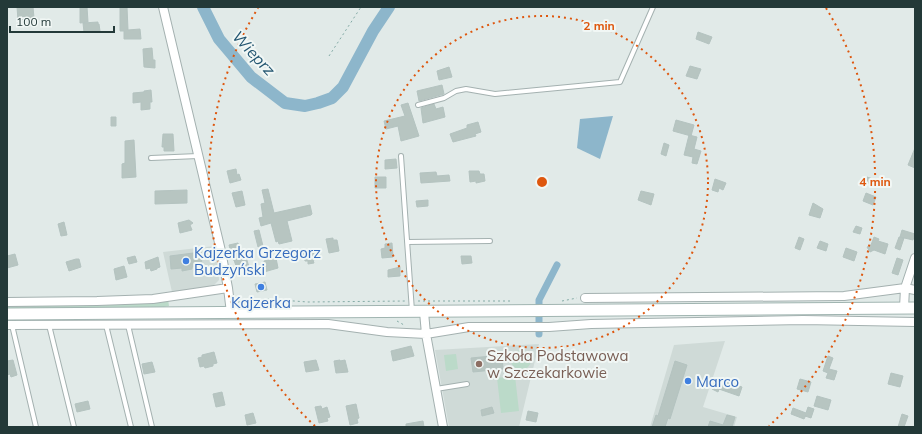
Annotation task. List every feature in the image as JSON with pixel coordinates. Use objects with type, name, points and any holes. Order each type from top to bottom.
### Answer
[{"type":"main road","points":[[7,314],[230,308],[412,306],[424,312],[909,308]]},
{"type":"street","points":[[163,7],[227,274],[230,308]]},
{"type":"street","points":[[909,308],[905,288],[915,258]]},
{"type":"street","points":[[7,302],[153,299],[228,288]]},
{"type":"street","points":[[585,298],[844,296],[905,288],[915,290]]},
{"type":"street","points":[[424,312],[426,334],[443,427]]},
{"type":"street","points":[[10,325],[239,323],[328,324],[387,332],[426,334],[469,328],[549,327],[591,324],[789,320],[915,322]]},
{"type":"lane","points":[[418,105],[444,98],[456,91],[466,89],[495,94],[620,82],[653,7]]},
{"type":"lane","points":[[152,158],[198,156]]},
{"type":"lane","points":[[401,156],[412,306]]},
{"type":"lane","points":[[407,242],[490,241]]},
{"type":"lane","points":[[10,325],[36,427]]},
{"type":"lane","points":[[49,325],[74,427]]},
{"type":"lane","points":[[106,325],[131,427]]},
{"type":"lane","points":[[128,325],[152,427]]},
{"type":"lane","points":[[436,390],[467,384]]},
{"type":"path","points":[[330,56],[361,7]]},
{"type":"path","points":[[559,302],[566,299],[585,298]]},
{"type":"path","points":[[230,308],[264,299],[412,306],[512,301],[517,303]]},
{"type":"path","points":[[392,319],[414,330],[415,334]]},
{"type":"shaded area","points":[[215,246],[218,257],[219,280],[212,287],[172,292],[163,252]]},
{"type":"shaded area","points":[[725,341],[703,407],[737,417],[734,427],[650,427],[674,345]]},
{"type":"shaded area","points":[[539,344],[519,427],[449,427],[435,350]]},
{"type":"green space","points":[[168,299],[169,306],[159,308],[7,309],[7,305],[108,305]]},
{"type":"green space","points":[[521,350],[528,353],[531,360],[528,367],[521,370],[514,367],[511,360],[514,353]]},
{"type":"green space","points":[[456,354],[458,369],[446,371],[444,355]]},
{"type":"green space","points":[[515,376],[519,411],[501,413],[497,378]]},
{"type":"water","points":[[613,116],[600,159],[577,148],[580,119]]},
{"type":"building","points":[[17,7],[33,7],[34,18],[18,20]]},
{"type":"building","points":[[80,7],[87,7],[88,22],[80,23]]},
{"type":"building","points":[[120,7],[127,7],[128,30],[140,29],[141,39],[124,39],[124,31],[120,31]]},
{"type":"building","points":[[98,22],[100,31],[84,32],[83,23]]},
{"type":"building","points":[[698,32],[712,37],[709,44],[696,39]]},
{"type":"building","points":[[152,48],[155,68],[144,67],[143,49]]},
{"type":"building","points":[[690,66],[701,69],[697,79],[686,76]]},
{"type":"building","points":[[449,67],[452,77],[439,80],[437,71]]},
{"type":"building","points":[[442,85],[444,94],[419,101],[417,91]]},
{"type":"building","points":[[151,90],[152,102],[150,102],[150,109],[141,110],[141,102],[133,103],[133,93]]},
{"type":"building","points":[[408,103],[419,136],[401,141],[398,126],[386,129],[384,121],[405,116],[401,105]]},
{"type":"building","points":[[434,104],[436,109],[443,107],[445,117],[423,123],[421,108]]},
{"type":"building","points":[[111,117],[116,117],[116,126],[111,126]]},
{"type":"building","points":[[676,120],[694,125],[691,136],[673,131]]},
{"type":"building","points":[[478,122],[481,132],[475,134],[476,136],[453,142],[450,134],[467,128],[467,125]]},
{"type":"building","points":[[163,134],[173,134],[174,151],[164,151],[164,147],[162,147]]},
{"type":"building","points":[[689,135],[697,137],[694,149],[701,151],[697,164],[692,163],[693,157],[684,155]]},
{"type":"building","points":[[134,140],[136,177],[122,178],[122,164],[125,163],[125,141]]},
{"type":"building","points":[[664,143],[669,145],[666,156],[661,154]]},
{"type":"building","points":[[915,148],[915,168],[908,165]]},
{"type":"building","points":[[396,159],[397,168],[385,169],[385,160]]},
{"type":"building","points":[[236,169],[237,175],[239,174],[241,180],[230,183],[227,171]]},
{"type":"building","points":[[469,171],[479,171],[480,174],[484,174],[485,181],[476,183],[476,181],[470,182]]},
{"type":"building","points":[[436,172],[437,176],[449,175],[450,181],[421,183],[420,173]]},
{"type":"building","points":[[375,177],[386,177],[386,188],[375,188]]},
{"type":"building","points":[[867,177],[873,179],[871,184],[865,182]]},
{"type":"building","points":[[715,179],[726,183],[723,190],[719,188],[718,192],[712,190]]},
{"type":"building","points":[[268,189],[274,213],[310,205],[311,215],[287,221],[292,241],[279,244],[278,241],[276,242],[271,223],[261,226],[259,218],[263,217],[261,204],[265,203],[262,190]]},
{"type":"building","points":[[187,190],[187,203],[155,204],[155,191]]},
{"type":"building","points":[[242,191],[245,205],[236,207],[232,193]]},
{"type":"building","points":[[641,191],[654,194],[651,205],[638,200]]},
{"type":"building","points":[[866,193],[876,197],[873,205],[863,201]]},
{"type":"building","points":[[428,200],[428,206],[417,207],[416,201]]},
{"type":"building","points":[[813,203],[823,209],[820,218],[809,215]]},
{"type":"building","points":[[189,220],[193,223],[190,225],[192,230],[180,233],[178,223]]},
{"type":"building","points":[[64,222],[67,235],[61,236],[58,224]]},
{"type":"building","points":[[856,226],[862,228],[860,234],[853,232]]},
{"type":"building","points":[[259,230],[263,246],[258,247],[254,231]]},
{"type":"building","points":[[902,230],[915,234],[913,240],[900,237]]},
{"type":"building","points":[[799,237],[804,239],[800,250],[795,248]]},
{"type":"building","points":[[874,237],[879,239],[878,241],[888,244],[885,254],[874,250],[870,252],[867,247],[871,245]]},
{"type":"building","points":[[899,237],[904,238],[900,250],[895,248]]},
{"type":"building","points":[[333,238],[333,240],[337,240],[339,251],[329,253],[326,239]]},
{"type":"building","points":[[820,241],[828,244],[826,251],[817,248]]},
{"type":"building","points":[[238,243],[242,258],[246,257],[249,267],[239,269],[233,260],[229,245]]},
{"type":"building","points":[[392,243],[393,257],[382,258],[381,249],[385,248],[385,244]]},
{"type":"building","points":[[846,248],[857,252],[854,261],[843,257]]},
{"type":"building","points":[[316,249],[317,259],[313,260],[314,263],[308,264],[308,261],[305,261],[303,251]]},
{"type":"building","name":"Kajzerka Grzegorz Budzyński","points":[[201,252],[202,266],[192,267],[192,269],[182,271],[182,268],[171,269],[170,256]]},
{"type":"building","points":[[15,254],[18,265],[7,268],[7,256]]},
{"type":"building","points":[[135,256],[137,262],[129,264],[127,258]]},
{"type":"building","points":[[461,256],[471,256],[472,263],[462,264]]},
{"type":"building","points":[[158,257],[160,267],[151,271],[150,268],[146,269],[145,262]]},
{"type":"building","points":[[276,258],[278,268],[264,272],[264,261]]},
{"type":"building","points":[[897,258],[903,260],[898,275],[892,273]]},
{"type":"building","points":[[79,259],[81,267],[69,271],[66,262]]},
{"type":"building","points":[[124,266],[127,277],[116,280],[114,269]]},
{"type":"building","points":[[400,267],[400,276],[388,277],[388,270]]},
{"type":"building","name":"Kajzerka","points":[[265,282],[267,290],[257,292],[255,284]]},
{"type":"building","points":[[411,346],[414,356],[393,361],[391,351]]},
{"type":"building","points":[[214,352],[217,363],[213,364],[213,366],[205,368],[204,366],[200,367],[198,358],[202,357],[202,355]]},
{"type":"building","points":[[502,355],[503,369],[473,372],[471,358]]},
{"type":"building","points":[[828,356],[833,358],[829,369],[837,371],[834,380],[826,378],[828,373],[823,371]]},
{"type":"building","points":[[13,360],[17,375],[11,377],[10,374],[7,375],[7,361]]},
{"type":"building","points":[[316,360],[319,370],[306,372],[304,362]]},
{"type":"building","points":[[345,360],[348,372],[336,373],[334,361]]},
{"type":"building","points":[[675,361],[687,365],[670,419],[668,418],[665,427],[652,427],[656,415],[658,416]]},
{"type":"building","points":[[152,362],[155,372],[144,374],[142,364]]},
{"type":"building","points":[[891,373],[903,376],[900,387],[888,384]]},
{"type":"building","points":[[716,378],[742,387],[739,396],[719,389],[718,392],[712,389]]},
{"type":"building","points":[[800,379],[811,382],[808,392],[797,389]]},
{"type":"building","points":[[222,392],[225,405],[216,407],[213,394]]},
{"type":"building","points":[[817,396],[831,400],[828,410],[814,406]]},
{"type":"building","points":[[88,401],[90,409],[77,412],[75,404]]},
{"type":"building","points":[[356,404],[359,418],[357,419],[358,423],[350,425],[346,406]]},
{"type":"building","points":[[321,406],[322,409],[327,407],[330,417],[327,418],[328,421],[319,423],[315,407]]},
{"type":"building","points":[[492,407],[494,413],[482,416],[481,410]]},
{"type":"building","points":[[808,407],[814,409],[811,418],[805,416],[804,419],[791,414],[793,408],[806,413]]},
{"type":"building","points":[[528,411],[538,413],[536,422],[526,420]]},
{"type":"building","points":[[253,413],[256,423],[247,425],[245,415]]},
{"type":"building","points":[[902,414],[908,416],[904,427],[898,427]]},
{"type":"building","points":[[727,415],[735,417],[732,427],[708,427],[710,421],[723,425]]},
{"type":"building","points":[[423,421],[424,427],[406,427],[406,424]]},
{"type":"waterway","name":"Wieprz","points":[[203,7],[219,39],[251,77],[285,103],[305,106],[332,98],[343,87],[373,31],[389,7]]},
{"type":"waterway","points":[[539,334],[539,300],[557,265]]},
{"type":"place","name":"Kajzerka Grzegorz Budzyński","points":[[186,261]]},
{"type":"place","name":"Kajzerka","points":[[261,287]]},
{"type":"place","name":"Szkoła Podstawowa w Szczekarkowie","points":[[479,364]]},
{"type":"place","name":"Marco","points":[[688,381]]}]
